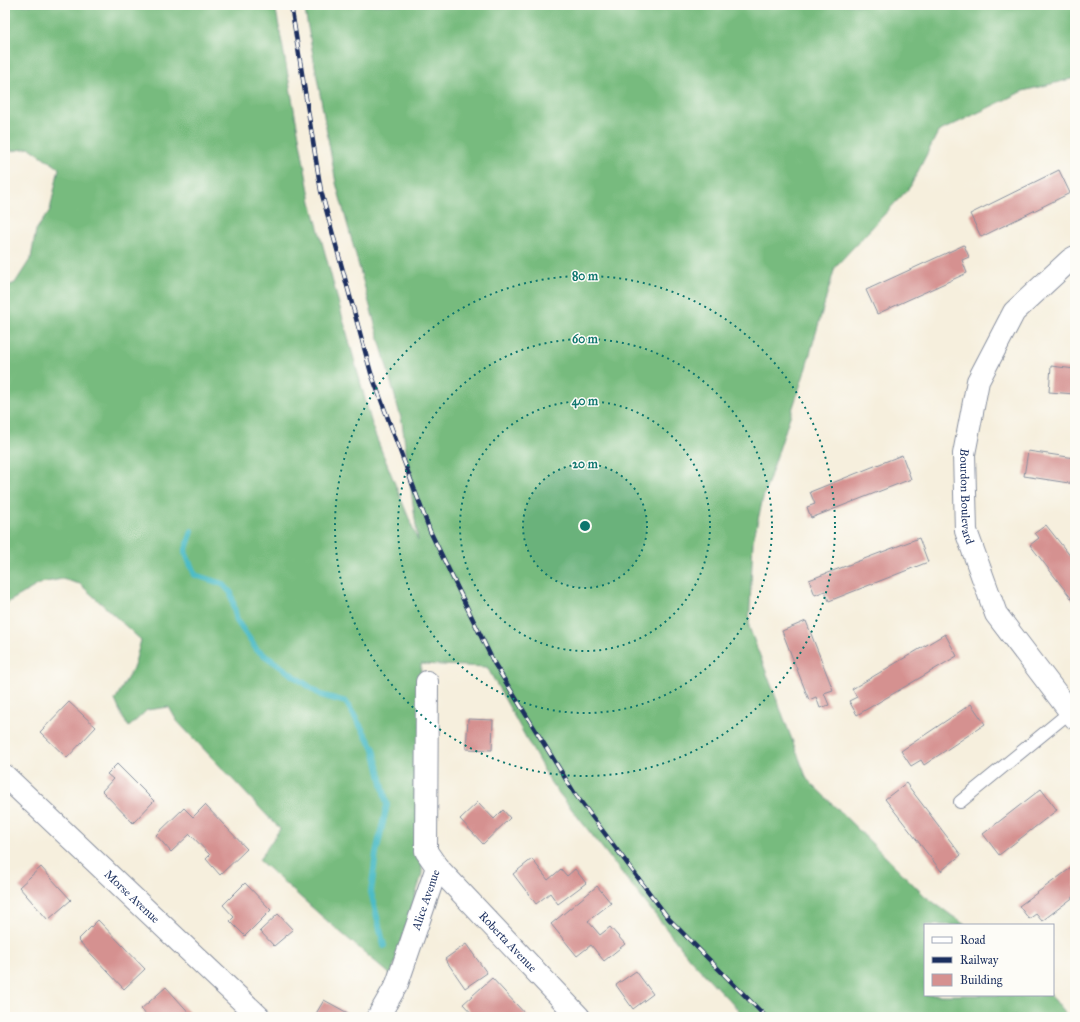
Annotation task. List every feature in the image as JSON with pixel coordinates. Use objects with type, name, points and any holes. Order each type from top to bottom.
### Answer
[{"type":"street","name":"Bourdon Boulevard","points":[[1072,715],[996,614],[966,530],[964,454],[978,381],[1014,312],[1075,256]]},
{"type":"street","name":"Alice Avenue","points":[[378,1017],[397,984],[438,867],[426,851],[427,682]]},
{"type":"street","name":"Morse Avenue","points":[[5,776],[259,1017]]},
{"type":"street","name":"Roberta Avenue","points":[[438,867],[579,1017]]},
{"type":"lane","points":[[960,802],[1072,715]]},
{"type":"green space","points":[[5,5],[275,5],[311,202],[374,432],[418,541],[402,422],[336,183],[304,5],[1075,5],[1075,78],[1023,91],[938,132],[910,187],[835,267],[805,371],[763,498],[753,541],[749,627],[807,779],[926,897],[964,924],[924,924],[924,996],[1052,996],[1068,1017],[745,1017],[690,959],[551,783],[487,667],[421,664],[422,874],[391,975],[259,860],[280,829],[177,721],[169,707],[147,710],[129,727],[115,700],[134,666],[141,640],[80,584],[62,579],[41,583],[5,604],[5,287],[15,283],[31,258],[36,230],[50,210],[59,168],[30,148],[5,152]]},
{"type":"building","points":[[1059,170],[1070,193],[981,237],[970,214]]},
{"type":"building","points":[[964,245],[969,257],[962,260],[967,273],[877,314],[866,290]]},
{"type":"building","points":[[1051,366],[1075,369],[1075,394],[1049,392]]},
{"type":"building","points":[[1028,451],[1075,458],[1075,484],[1024,476]]},
{"type":"building","points":[[902,455],[911,479],[811,518],[807,507],[815,504],[810,492]]},
{"type":"building","points":[[1046,525],[1075,562],[1075,603],[1030,545],[1039,538],[1035,533]]},
{"type":"building","points":[[919,538],[928,562],[829,601],[825,591],[815,595],[809,580]]},
{"type":"building","points":[[806,621],[833,690],[824,693],[829,705],[820,708],[816,697],[809,700],[782,631]]},
{"type":"building","points":[[945,634],[957,656],[857,715],[849,701],[857,697],[852,689]]},
{"type":"building","points":[[69,702],[96,727],[67,758],[40,732]]},
{"type":"building","points":[[971,704],[985,724],[924,765],[921,760],[911,766],[901,751]]},
{"type":"building","points":[[468,719],[493,720],[492,750],[466,749]]},
{"type":"building","points":[[117,764],[154,801],[133,823],[102,791],[113,779],[107,774]]},
{"type":"building","points":[[906,783],[961,855],[941,871],[885,799]]},
{"type":"building","points":[[1041,789],[1057,810],[999,855],[983,834]]},
{"type":"building","points":[[478,802],[494,819],[503,810],[510,818],[483,844],[460,819]]},
{"type":"building","points":[[205,805],[247,849],[220,875],[206,859],[210,855],[190,834],[171,852],[156,835],[184,808],[193,817]]},
{"type":"building","points":[[532,859],[548,880],[561,869],[567,876],[575,869],[586,883],[558,904],[550,893],[536,904],[513,874]]},
{"type":"building","points":[[1075,865],[1075,896],[1042,921],[1036,914],[1029,919],[1019,906]]},
{"type":"building","points":[[41,867],[71,900],[48,920],[19,887]]},
{"type":"building","points":[[245,883],[271,910],[245,936],[230,921],[234,917],[223,905]]},
{"type":"building","points":[[597,886],[611,903],[588,921],[600,935],[610,927],[625,944],[604,961],[591,945],[577,956],[551,924]]},
{"type":"building","points":[[278,914],[293,930],[274,946],[260,931]]},
{"type":"building","points":[[98,920],[145,969],[124,989],[78,940]]},
{"type":"building","points":[[466,944],[487,973],[465,988],[445,959]]},
{"type":"building","points":[[636,971],[653,994],[633,1009],[616,985]]},
{"type":"building","points":[[492,978],[528,1017],[475,1017],[463,1004]]},
{"type":"building","points":[[166,987],[193,1017],[148,1017],[141,1009]]},
{"type":"building","points":[[324,1000],[355,1017],[314,1017]]},
{"type":"waterway","points":[[192,531],[185,552],[195,575],[223,584],[231,593],[237,621],[257,650],[321,695],[346,702],[374,749],[387,805],[376,853],[371,892],[384,946]]},
{"type":"railway","points":[[291,5],[321,191],[371,373],[430,531],[494,663],[575,794],[669,919],[766,1017]]}]
